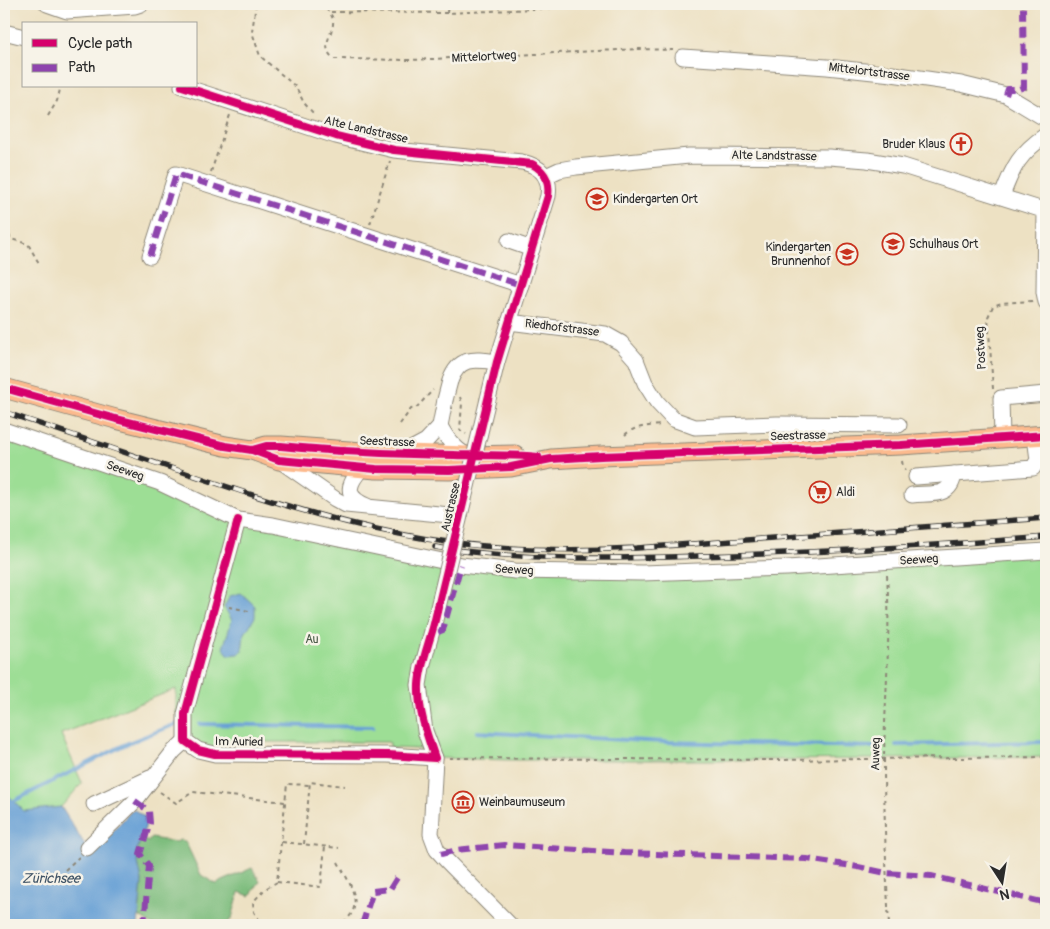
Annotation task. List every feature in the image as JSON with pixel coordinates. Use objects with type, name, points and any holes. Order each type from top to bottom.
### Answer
[{"type":"main road","name":"Seestrasse","points":[[4,388],[116,419],[226,446],[252,450],[279,460],[362,468],[439,470],[511,467],[551,459],[704,451],[901,445],[1041,436]]},
{"type":"main road","name":"Seestrasse","points":[[252,450],[266,446],[281,446],[402,454],[467,456],[510,454],[551,459]]},
{"type":"street","points":[[47,4],[67,11],[141,4]]},
{"type":"street","points":[[4,32],[22,36]]},
{"type":"street","name":"Mittelortstrasse","points":[[679,54],[826,67],[962,84],[1006,95],[1046,119]]},
{"type":"street","name":"Alte Landstrasse","points":[[188,88],[336,136],[394,150],[522,162],[538,168],[546,176],[559,170],[576,167],[688,156],[829,157],[867,160],[903,166],[1046,211]]},
{"type":"street","points":[[1002,196],[1010,174],[1020,156],[1046,134]]},
{"type":"street","points":[[150,256],[176,174],[520,285]]},
{"type":"street","name":"Austrasse","points":[[510,925],[437,850],[430,834],[435,758],[425,731],[419,685],[497,362],[548,196],[546,176]]},
{"type":"street","points":[[1039,302],[1044,292],[1046,211]]},
{"type":"street","points":[[509,241],[532,248]]},
{"type":"street","name":"Riedhofstrasse","points":[[509,322],[605,334],[621,343],[636,360],[645,383],[657,402],[673,419],[695,427],[777,424],[899,425]]},
{"type":"street","points":[[402,454],[426,441],[440,426],[450,381],[458,367],[475,359],[497,362]]},
{"type":"street","points":[[1002,438],[1000,398],[1046,394]]},
{"type":"street","points":[[440,426],[449,441],[467,456]]},
{"type":"street","name":"Seeweg","points":[[4,430],[160,483],[238,520],[273,525],[442,562],[515,571],[642,573],[787,568],[1046,550]]},
{"type":"street","points":[[916,477],[1033,468],[1038,460],[1041,436]]},
{"type":"street","points":[[279,460],[335,500],[355,507],[368,506],[460,516]]},
{"type":"street","points":[[362,468],[350,485],[350,492],[354,499],[368,506]]},
{"type":"street","points":[[912,495],[942,492],[949,489],[953,483],[954,474]]},
{"type":"street","points":[[88,848],[134,801],[174,751],[185,741],[185,714],[238,520]]},
{"type":"street","name":"Im Auried","points":[[185,741],[198,750],[215,754],[388,755],[435,758]]},
{"type":"street","points":[[94,804],[150,780]]},
{"type":"path","points":[[256,4],[252,32],[260,56],[296,88],[304,103],[316,116]]},
{"type":"path","points":[[319,4],[331,12],[447,13],[561,5],[640,4]]},
{"type":"path","points":[[447,13],[448,4]]},
{"type":"path","points":[[1024,87],[1030,93]]},
{"type":"path","points":[[48,116],[57,101],[60,88]]},
{"type":"path","points":[[207,184],[232,110]]},
{"type":"path","points":[[366,235],[391,157]]},
{"type":"path","points":[[4,228],[11,239],[28,244],[40,265]]},
{"type":"path","points":[[625,435],[628,431],[666,424],[673,419]]},
{"type":"path","points":[[215,603],[249,611]]},
{"type":"path","points":[[435,758],[538,760],[1046,757]]},
{"type":"path","points":[[150,780],[176,803],[193,792],[285,802]]},
{"type":"path","points":[[277,882],[287,784],[309,785],[310,782],[345,786]]},
{"type":"path","points":[[304,844],[309,785]]},
{"type":"path","points":[[281,842],[339,848]]},
{"type":"path","points":[[275,925],[260,922],[254,912],[254,902],[265,889],[277,882],[321,887],[325,846]]},
{"type":"path","points":[[65,870],[88,848]]},
{"type":"path","points":[[338,862],[354,893],[356,904],[345,922],[339,925]]},
{"type":"green space","name":"Au","points":[[4,430],[219,512],[442,562],[642,573],[1046,551],[1046,757],[509,760],[435,758],[432,752],[418,749],[390,748],[390,743],[388,742],[222,742],[221,754],[185,741],[185,714],[176,714],[176,689],[61,734],[82,783],[39,828],[4,816]]},
{"type":"green space","points":[[141,838],[148,842],[151,838],[176,842],[180,840],[185,841],[201,875],[216,884],[252,868],[260,881],[250,896],[239,892],[232,918],[226,925],[152,925],[139,916],[142,881],[136,853]]},
{"type":"water","points":[[241,593],[255,606],[255,617],[244,635],[242,651],[238,654],[229,655],[223,648],[232,620],[224,607],[230,596]]},
{"type":"water","name":"Zürichsee","points":[[4,791],[24,811],[61,807],[87,848],[93,853],[133,809],[145,817],[147,822],[136,853],[142,881],[138,925],[4,925]]},
{"type":"waterway","points":[[4,806],[128,743],[179,723]]},
{"type":"waterway","points":[[200,724],[373,727]]},
{"type":"waterway","points":[[477,732],[665,742],[879,747]]},
{"type":"waterway","points":[[896,745],[1046,742]]},
{"type":"railway","points":[[4,412],[239,491],[319,515],[400,534],[458,544],[548,550],[637,548],[1046,518]]},
{"type":"railway","points":[[435,547],[468,552],[534,557],[633,558],[829,551],[1046,537]]},
{"type":"marked path","points":[[1006,95],[1008,89],[1024,87],[1023,7],[1025,4]]},
{"type":"marked path","points":[[150,256],[176,174],[521,285]]},
{"type":"marked path","points":[[438,632],[443,630],[461,565]]},
{"type":"marked path","points":[[135,801],[149,811],[150,823],[140,854],[149,866],[144,925]]},
{"type":"marked path","points":[[441,854],[457,850],[504,845],[624,853],[807,859],[886,873],[931,876],[1046,903]]},
{"type":"marked path","points":[[362,925],[373,891],[390,889],[398,876]]},
{"type":"cycle path","points":[[188,88],[336,136],[394,150],[532,164],[546,177],[548,186],[548,196],[497,362],[434,624],[421,670],[419,685],[420,704],[435,758],[388,755],[215,754],[198,750],[185,741],[185,714],[238,520]]},
{"type":"cycle path","points":[[4,388],[116,419],[225,446],[252,450],[279,460],[376,469],[449,470],[511,467],[551,459],[601,456],[901,445],[1046,435]]},
{"type":"cycle path","points":[[252,450],[266,446],[281,446],[432,455],[538,457]]},
{"type":"place","name":"Bruder Klaus","points":[[961,144]]},
{"type":"place","name":"Kindergarten Ort","points":[[597,199]]},
{"type":"place","name":"Schulhaus Ort","points":[[893,244]]},
{"type":"place","name":"Kindergarten Brunnenhof","points":[[847,254]]},
{"type":"place","name":"Aldi","points":[[820,492]]},
{"type":"place","name":"Weinbaumuseum","points":[[463,802]]}]
